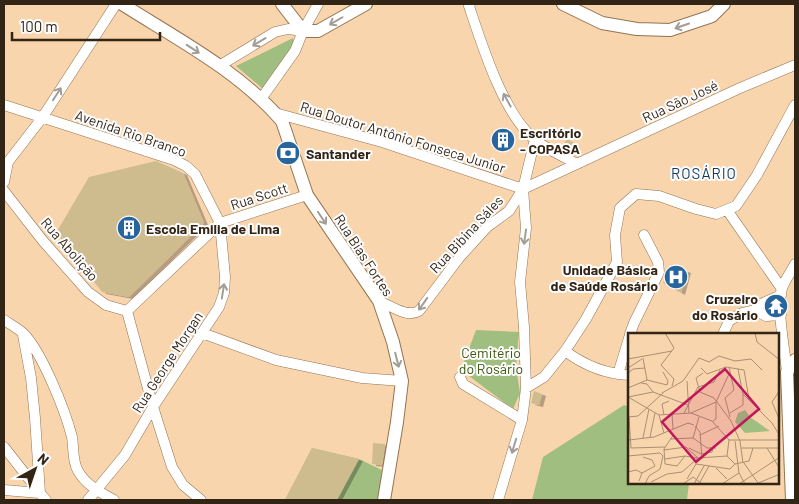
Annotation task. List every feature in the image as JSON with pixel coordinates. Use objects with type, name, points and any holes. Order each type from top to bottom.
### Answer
[{"type":"street","points":[[4,182],[6,162],[42,118],[116,4]]},
{"type":"street","name":"Rua Bias Fortes","points":[[122,4],[240,79],[282,121],[307,196],[379,301],[393,342],[402,381],[384,500]]},
{"type":"street","points":[[282,4],[303,32]]},
{"type":"street","points":[[261,99],[295,51],[318,4]]},
{"type":"street","points":[[219,66],[275,32],[288,29],[303,32],[318,31],[366,4]]},
{"type":"street","points":[[470,4],[469,6],[481,43],[500,89],[520,124],[535,140],[577,164]]},
{"type":"street","points":[[563,4],[602,23],[636,29],[670,30],[712,16],[724,4]]},
{"type":"street","name":"Rua São José","points":[[524,189],[740,88],[795,65]]},
{"type":"street","points":[[526,388],[544,377],[565,351],[586,319],[617,262],[615,235],[620,208],[636,194],[659,196],[716,214],[736,206],[757,174],[795,104]]},
{"type":"street","name":"Avenida Rio Branco","points":[[4,105],[174,160],[186,166],[195,174],[220,224]]},
{"type":"street","name":"Rua Doutor Antônio Fonseca Junior","points":[[275,113],[382,142],[524,189]]},
{"type":"street","points":[[498,500],[522,420],[526,388],[520,282],[526,228],[524,189],[535,140]]},
{"type":"street","name":"Rua Bibina Sáles","points":[[379,301],[408,313],[414,314],[419,311],[459,258],[487,227],[508,211],[524,189]]},
{"type":"street","name":"Rua Abolição","points":[[4,191],[43,241],[88,292],[106,305],[127,311]]},
{"type":"street","name":"Rua Scott","points":[[220,224],[307,196]]},
{"type":"street","points":[[726,210],[782,292]]},
{"type":"street","points":[[201,500],[183,485],[172,467],[153,407],[127,311],[220,224]]},
{"type":"street","name":"Rua George Morgan","points":[[88,500],[125,455],[153,407],[219,308],[224,293],[225,277],[220,224]]},
{"type":"street","points":[[630,333],[659,272],[658,262],[644,235]]},
{"type":"street","points":[[792,500],[787,372],[781,315],[782,292],[795,264]]},
{"type":"street","points":[[723,333],[729,321],[742,312],[755,310],[761,304],[782,292]]},
{"type":"street","points":[[755,310],[766,316],[781,315]]},
{"type":"street","points":[[4,320],[22,333],[38,352],[66,417],[77,470],[84,480],[96,490],[114,500]]},
{"type":"street","points":[[22,333],[31,378],[43,496]]},
{"type":"street","points":[[202,333],[276,360],[362,378],[402,381]]},
{"type":"street","points":[[618,374],[628,341]]},
{"type":"street","points":[[565,351],[581,362],[618,374],[628,375]]},
{"type":"street","points":[[787,372],[795,360]]},
{"type":"street","points":[[460,377],[463,384],[522,420]]},
{"type":"street","points":[[4,448],[43,496]]},
{"type":"street","points":[[4,490],[43,496]]},
{"type":"green space","points":[[293,38],[294,44],[263,89],[236,66]]},
{"type":"green space","name":"Cemitério do Rosário","points":[[476,330],[519,332],[516,367],[520,393],[513,409],[461,370]]},
{"type":"green space","points":[[624,405],[628,407],[628,484],[689,484],[687,500],[532,500],[543,457]]},
{"type":"green space","points":[[312,448],[359,459],[382,470],[379,500],[285,500]]},
{"type":"building","points":[[567,139],[576,145],[570,153],[561,148]]},
{"type":"building","name":"Escola Emilia de Lima","points":[[156,161],[183,173],[204,223],[129,297],[102,292],[56,233],[89,177]]},
{"type":"building","name":"Unidade Básica de Saúde Rosário","points":[[672,266],[687,271],[681,293],[663,283]]},
{"type":"building","points":[[534,391],[542,394],[539,405],[531,403]]},
{"type":"building","points":[[373,443],[385,444],[382,465],[372,464]]},
{"type":"building","points":[[312,448],[359,459],[337,500],[285,500]]},
{"type":"place","name":"Escritório - COPASA","points":[[503,140]]},
{"type":"place","name":"Santander","points":[[288,153]]},
{"type":"place","name":"Escola Emilia de Lima","points":[[129,228]]},
{"type":"place","name":"Unidade Básica de Saúde Rosário","points":[[676,277]]},
{"type":"place","name":"Cruzeiro do Rosário","points":[[776,306]]},
{"type":"district","name":"ROSÁRIO","points":[[704,173]]}]
